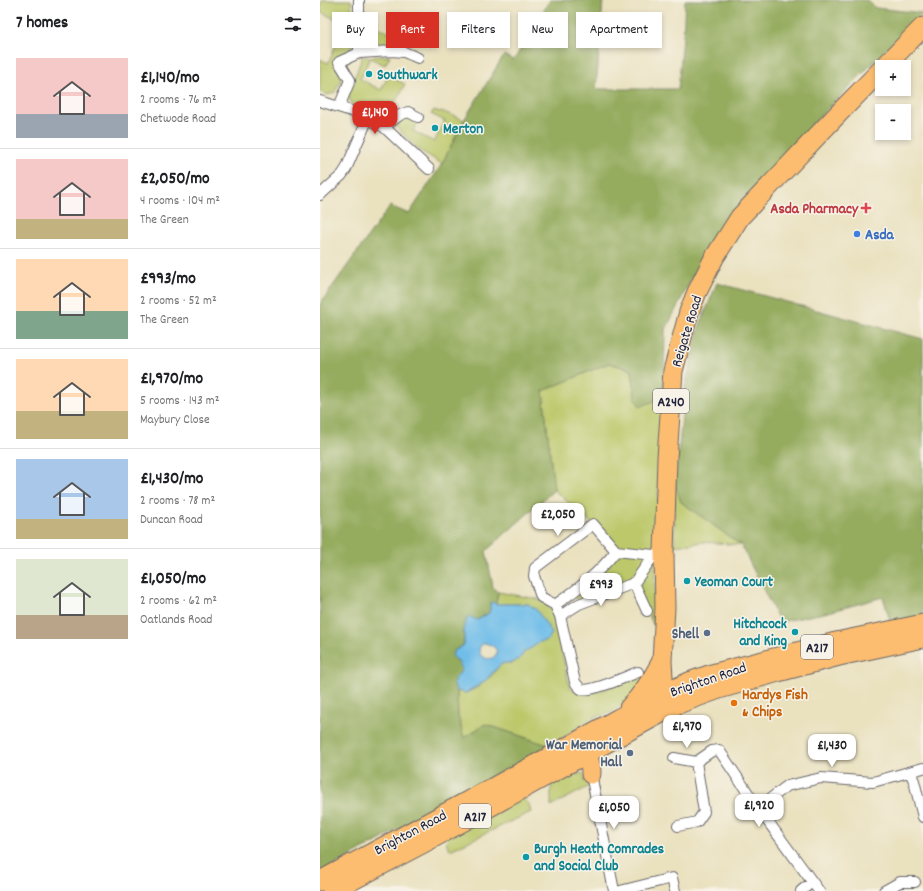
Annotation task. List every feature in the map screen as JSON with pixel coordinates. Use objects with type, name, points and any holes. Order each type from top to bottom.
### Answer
[{"type":"highway","name":"Reigate Road","points":[[891,60],[923,27]]},
{"type":"highway","name":"Reigate Road","points":[[662,660],[664,608],[659,553],[668,458],[673,371],[689,312],[714,258],[740,217],[875,76]]},
{"type":"highway","name":"Brighton Road","points":[[320,881],[670,703],[689,682],[712,674],[836,642],[923,624]]},
{"type":"highway","name":"Brighton Road","points":[[332,891],[435,838],[561,768],[578,750],[619,718],[778,672],[839,656],[923,638]]},
{"type":"highway","points":[[662,660],[666,671],[673,678],[680,681],[689,682]]},
{"type":"highway","points":[[619,718],[643,692],[655,675],[662,660]]},
{"type":"highway","name":"A240","points":[[662,660],[670,703]]},
{"type":"highway","points":[[578,750],[590,760],[591,774]]},
{"type":"highway","points":[[561,768],[584,766],[591,774]]},
{"type":"street","points":[[359,0],[360,53]]},
{"type":"street","points":[[339,107],[350,80],[339,62],[360,53],[392,51],[404,52],[418,58]]},
{"type":"street","points":[[320,101],[354,112],[368,118],[384,128],[428,169]]},
{"type":"street","points":[[384,128],[400,115],[408,112],[418,117]]},
{"type":"street","points":[[320,195],[342,175],[346,169],[368,118]]},
{"type":"street","points":[[638,672],[614,682],[588,690],[581,688],[575,682],[560,616],[555,605],[541,597],[534,576],[535,568],[593,524],[616,551],[659,553]]},
{"type":"street","points":[[555,605],[573,593],[605,565],[616,551]]},
{"type":"street","points":[[560,616],[579,604],[634,583],[659,553]]},
{"type":"street","points":[[634,583],[646,611]]},
{"type":"street","points":[[573,593],[579,604]]},
{"type":"street","points":[[674,758],[696,762],[712,751],[719,750],[758,808],[819,891]]},
{"type":"street","points":[[678,826],[697,822],[704,812],[696,762]]},
{"type":"street","points":[[758,808],[787,786],[821,778],[873,782],[923,768]]},
{"type":"street","points":[[910,772],[914,781],[923,817]]},
{"type":"street","points":[[591,774],[614,891]]},
{"type":"street","points":[[620,891],[672,878],[675,891]]},
{"type":"street","points":[[801,891],[812,882]]},
{"type":"street","points":[[884,891],[900,882],[915,882]]},
{"type":"green space","points":[[323,0],[351,0],[352,12],[332,12],[332,18],[320,12],[320,6]]},
{"type":"green space","points":[[550,0],[603,0],[602,12],[576,12],[576,48],[599,48],[596,89],[678,89],[685,0],[867,0],[876,8],[923,14],[875,60],[810,127],[749,194],[711,240],[665,331],[664,382],[654,401],[640,407],[635,397],[632,370],[609,363],[543,391],[554,490],[486,551],[493,587],[498,592],[496,604],[490,609],[489,613],[464,627],[464,645],[454,651],[462,669],[453,683],[457,691],[458,716],[464,738],[485,724],[550,746],[320,873],[320,304],[390,206],[409,214],[442,164],[464,120],[504,55],[514,60],[521,48],[568,48],[568,12],[543,12]]},
{"type":"green space","points":[[378,27],[386,31],[386,48],[405,49],[374,48],[378,48]]},
{"type":"green space","points":[[334,48],[351,48],[343,76],[334,93],[328,95],[320,92],[320,59],[328,63]]},
{"type":"green space","points":[[390,56],[385,65],[370,58],[360,79],[381,90],[388,76],[405,84],[395,103],[387,110],[379,113],[369,111],[352,104],[348,96],[362,57]]},
{"type":"green space","points":[[434,110],[441,111],[464,120],[442,164],[418,149],[391,122],[400,115],[419,120],[413,131],[434,142],[445,121],[431,114]]},
{"type":"green space","points":[[717,283],[923,339],[923,618],[891,624],[883,597],[829,612],[780,622],[741,545],[681,502],[675,484],[685,388],[699,327]]},
{"type":"green space","points":[[609,363],[632,370],[635,397],[664,382],[655,562],[654,626],[634,583],[579,604],[573,593],[616,551],[593,524],[554,490],[543,391]]},
{"type":"green space","points":[[675,484],[681,502],[741,545],[705,542],[674,546]]},
{"type":"green space","points":[[498,592],[538,599],[552,610],[570,688],[586,695],[630,680],[650,671],[639,691],[611,713],[594,717],[550,746],[485,724],[464,738],[458,716],[457,691],[466,693],[478,687],[492,675],[500,665],[504,663],[513,663],[521,657],[524,652],[539,642],[548,640],[529,604],[496,604]]},
{"type":"green space","points":[[583,773],[590,786],[551,806],[551,783],[557,779]]},
{"type":"green space","points":[[519,795],[529,804],[531,812],[450,850],[446,842],[450,833]]},
{"type":"water","points":[[493,602],[496,604],[528,604],[536,609],[552,633],[548,640],[539,642],[524,652],[521,657],[513,663],[504,663],[500,665],[484,682],[466,693],[457,691],[453,683],[462,669],[457,660],[452,656],[454,651],[464,645],[464,627],[468,616],[477,620],[489,613],[490,604]],"holes":[[[485,643],[494,647],[497,652],[492,658],[484,658],[480,654],[479,649],[481,645]]]},
{"type":"place","name":"Southwark","points":[[369,74]]},
{"type":"place","name":"Merton","points":[[435,128]]},
{"type":"place","name":"Asda Pharmacy","points":[[866,208]]},
{"type":"place","name":"Asda","points":[[857,234]]},
{"type":"place","name":"Yeoman Court","points":[[687,581]]},
{"type":"place","name":"Hitchcock and King","points":[[795,632]]},
{"type":"place","name":"Shell","points":[[707,633]]},
{"type":"place","name":"Hardys Fish & Chips","points":[[734,703]]},
{"type":"place","name":"War Memorial Hall","points":[[630,753]]},
{"type":"place","name":"Burgh Heath Comrades and Social Club","points":[[526,857]]}]
